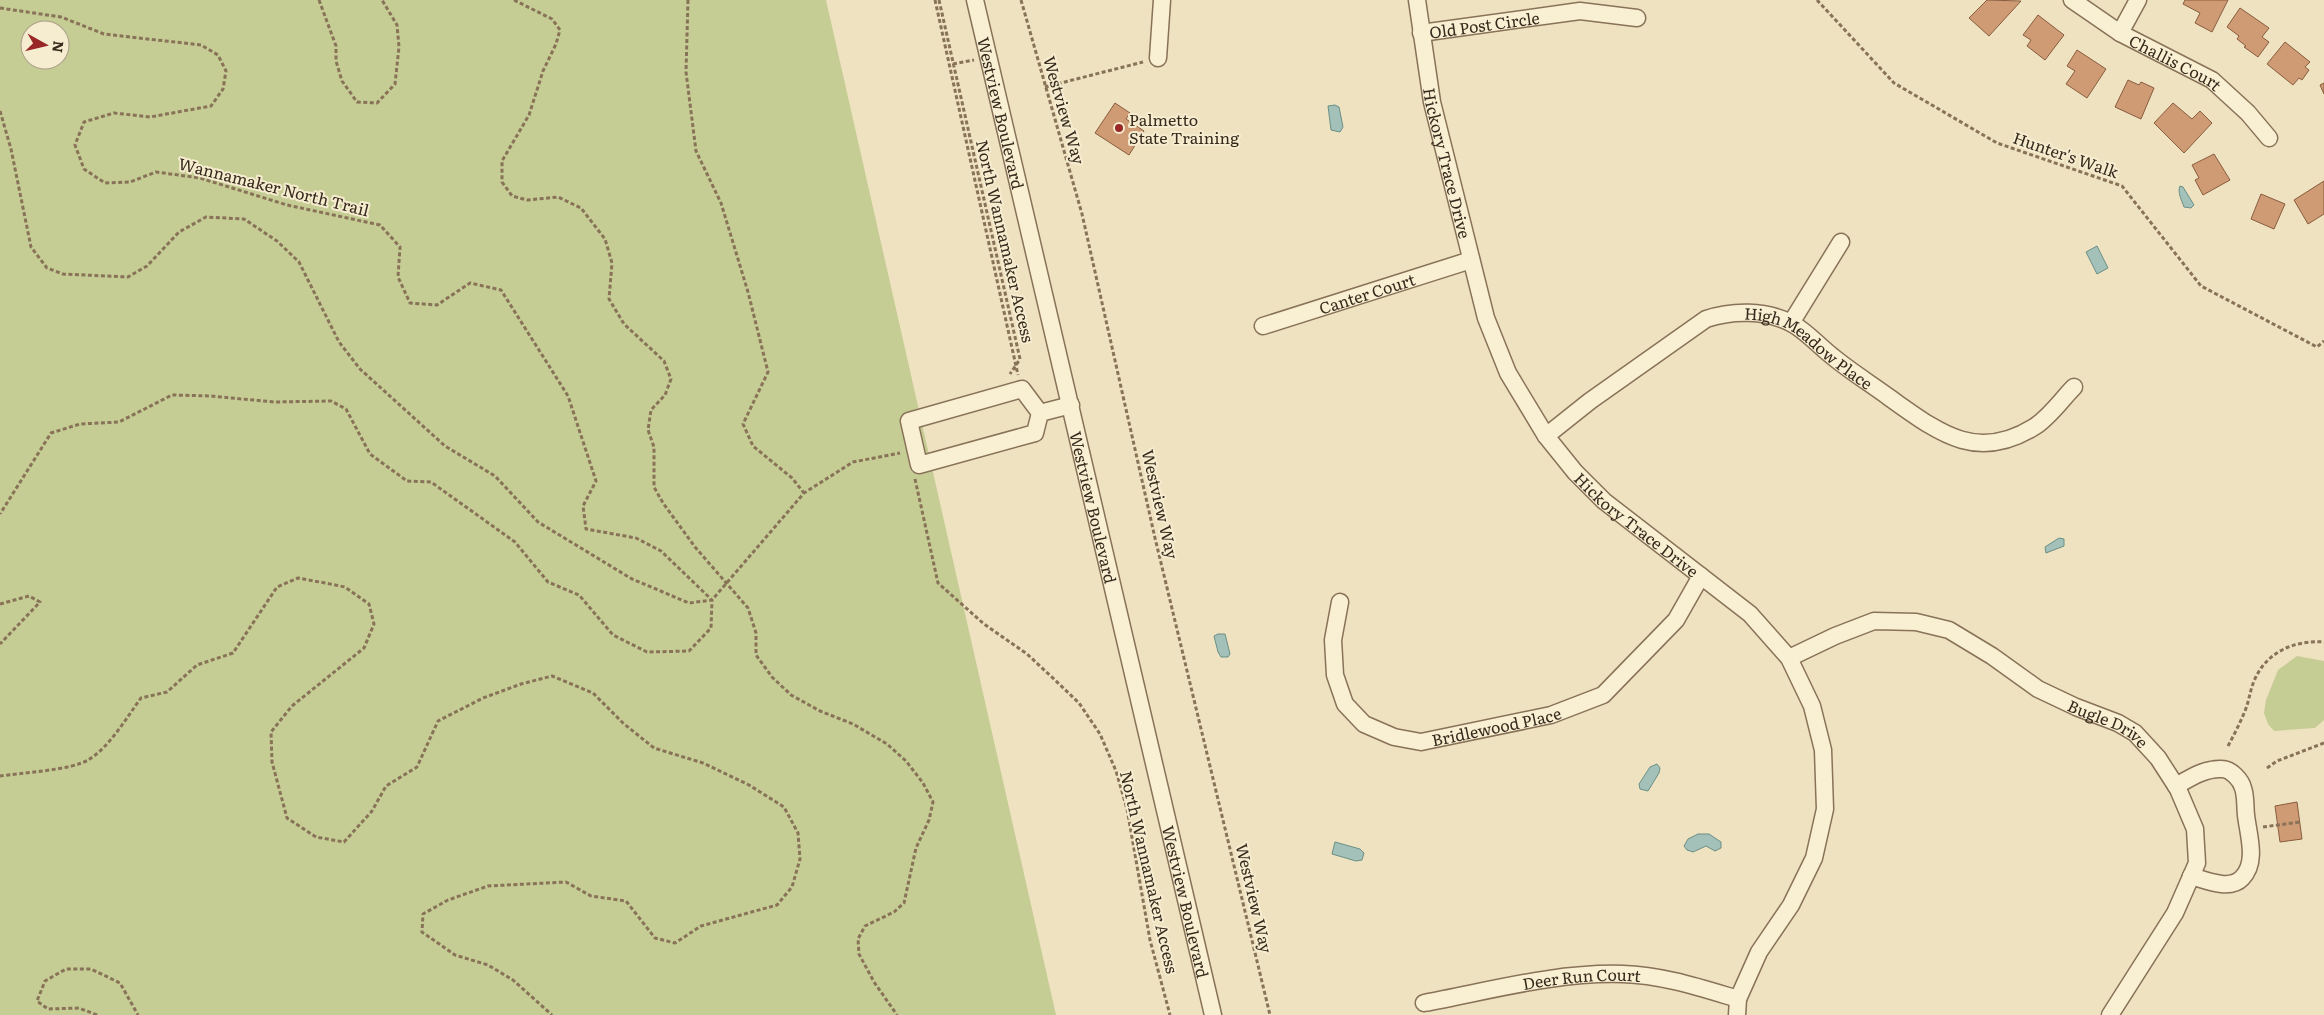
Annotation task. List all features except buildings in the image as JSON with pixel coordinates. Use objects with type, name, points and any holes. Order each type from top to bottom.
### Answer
[{"type":"street","name":"Westview Boulevard","points":[[975,0],[1213,1015]]},
{"type":"street","points":[[1158,58],[1162,0]]},
{"type":"street","name":"Hickory Trace Drive","points":[[1416,0],[1432,102],[1471,260],[1486,318],[1508,372],[1546,436],[1575,472],[1604,501],[1750,614],[1789,658],[1812,706],[1823,750],[1825,809],[1814,858],[1791,905],[1759,952],[1738,1007]]},
{"type":"street","name":"Challis Court","points":[[2072,0],[2120,33],[2212,80],[2248,112],[2269,138]]},
{"type":"street","points":[[2120,33],[2138,0]]},
{"type":"street","name":"Old Post Circle","points":[[1421,33],[1580,11],[1637,18]]},
{"type":"street","points":[[1791,323],[1841,242]]},
{"type":"street","name":"Canter Court","points":[[1263,326],[1471,260]]},
{"type":"street","name":"High Meadow Place","points":[[1546,436],[1590,401],[1706,319],[1725,313],[1758,313],[1791,323],[1835,359],[1894,401],[1935,429],[1957,440],[1981,444],[2011,438],[2036,426],[2074,387]]},
{"type":"street","points":[[1022,389],[1040,413],[1035,433],[919,465],[909,421],[1022,389]]},
{"type":"street","points":[[1040,413],[1071,405]]},
{"type":"street","name":"Bridlewood Place","points":[[1340,602],[1333,640],[1335,675],[1345,704],[1364,724],[1394,737],[1420,742],[1551,715],[1603,695],[1676,620],[1701,576]]},
{"type":"street","name":"Bugle Drive","points":[[1789,658],[1834,636],[1874,621],[1916,622],[1949,630],[1992,656],[2038,689],[2076,707],[2118,723],[2135,733],[2158,758],[2176,786],[2195,829],[2197,863],[2175,912],[2110,1015]]},
{"type":"street","points":[[2176,786],[2196,774],[2223,768],[2232,772],[2243,788],[2251,850],[2249,866],[2242,878],[2235,882],[2224,884],[2191,876]]},
{"type":"street","name":"Deer Run Court","points":[[1424,1003],[1571,976],[1624,974],[1677,981],[1738,1007]]},
{"type":"path","points":[[319,0],[336,46],[336,61],[342,81],[357,102],[377,103],[395,84],[399,47],[397,25],[382,0]]},
{"type":"path","points":[[514,0],[552,19],[560,30],[556,44],[543,71],[530,115],[502,161],[502,182],[512,196],[527,200],[558,197],[581,208],[605,239],[612,262],[608,299],[624,324],[664,362],[671,380],[665,395],[650,410],[648,430],[654,447],[654,487],[663,503],[695,547],[748,608],[756,633],[756,655],[772,677],[791,695],[820,711],[853,724],[887,744],[906,761],[923,783],[933,802],[929,820],[916,848],[904,903],[894,912],[865,926],[858,939],[859,954],[874,982],[896,1015]]},
{"type":"path","points":[[688,0],[686,72],[696,150],[721,203],[748,292],[768,372],[743,424],[753,446],[792,478],[804,493]]},
{"type":"path","points":[[937,0],[949,64],[1022,389]]},
{"type":"path","name":"North Wannamaker Access","points":[[937,0],[954,64],[1020,359],[1012,374],[1003,376]]},
{"type":"path","name":"Westview Way","points":[[1022,0],[1082,214],[1155,538],[1270,1015]]},
{"type":"path","name":"Hunter's Walk","points":[[1818,0],[1894,83],[1997,143],[2122,186],[2200,286],[2317,347],[2324,341]]},
{"type":"path","name":"Wannamaker North Trail","points":[[0,8],[61,17],[104,34],[201,46],[218,55],[226,71],[223,89],[211,106],[150,118],[114,113],[84,122],[75,145],[84,169],[105,183],[130,182],[156,172],[200,178],[287,205],[380,225],[400,247],[398,277],[410,303],[437,305],[470,283],[501,290],[568,396],[596,481],[583,506],[586,529],[636,538],[661,551],[712,600]]},
{"type":"path","points":[[949,64],[989,57]]},
{"type":"path","points":[[1045,87],[1158,58]]},
{"type":"path","points":[[0,111],[11,150],[31,246],[47,268],[64,274],[128,277],[147,266],[180,232],[206,217],[244,219],[277,241],[299,262],[339,342],[360,369],[445,446],[495,476],[538,522],[632,579],[689,603],[712,600]]},
{"type":"path","points":[[0,514],[52,433],[80,424],[119,422],[172,395],[211,396],[274,402],[331,401],[346,409],[370,454],[407,481],[431,482],[515,542],[548,582],[579,595],[613,635],[647,652],[688,651],[711,628],[712,600],[804,493],[853,462],[892,456],[908,451],[913,437]]},
{"type":"path","name":"North Wannamaker Access","points":[[912,470],[938,583],[984,624],[1027,654],[1041,667],[1079,703],[1100,734],[1116,771],[1126,809],[1150,940],[1170,1015]]},
{"type":"path","points":[[0,776],[51,770],[88,761],[112,738],[141,698],[167,692],[196,665],[233,653],[276,587],[298,578],[345,587],[369,604],[374,624],[364,648],[292,706],[271,732],[272,762],[287,818],[316,837],[344,842],[372,811],[386,786],[417,767],[438,721],[482,698],[521,684],[552,676],[593,693],[623,723],[654,748],[703,763],[748,785],[784,807],[798,833],[800,859],[792,887],[777,905],[701,926],[675,943],[655,938],[626,901],[591,896],[566,882],[488,886],[448,900],[424,914],[422,932],[456,955],[488,965],[513,980],[552,1015]]},
{"type":"path","points":[[0,604],[29,596],[40,602],[0,644]]},
{"type":"path","points":[[2228,746],[2245,711],[2254,681],[2264,661],[2283,648],[2324,642]]},
{"type":"path","points":[[2267,768],[2277,761],[2324,743]]},
{"type":"path","points":[[2248,830],[2300,822]]},
{"type":"path","points":[[97,1015],[79,1008],[48,1009],[37,1001],[45,981],[66,969],[91,969],[120,983],[138,1015]]},
{"type":"green space","points":[[0,0],[826,0],[1056,1015],[0,1015]]},
{"type":"green space","points":[[2297,656],[2324,661],[2324,720],[2315,728],[2274,731],[2268,724],[2264,713],[2266,700],[2278,670]]},
{"type":"water","points":[[1335,105],[1339,107],[1343,127],[1340,132],[1331,130],[1328,106]]},
{"type":"water","points":[[2180,186],[2183,187],[2194,205],[2191,208],[2184,207],[2179,194]]},
{"type":"water","points":[[2097,246],[2108,268],[2097,274],[2086,252]]},
{"type":"water","points":[[2059,538],[2064,539],[2064,546],[2046,553],[2045,547]]},
{"type":"water","points":[[1225,634],[1230,654],[1228,657],[1221,657],[1218,652],[1214,636]]},
{"type":"water","points":[[1657,764],[1660,768],[1659,773],[1648,791],[1640,789],[1639,784],[1650,767]]},
{"type":"water","points":[[1698,834],[1709,834],[1721,842],[1721,848],[1715,851],[1706,846],[1693,852],[1687,850],[1684,846],[1688,839]]},
{"type":"water","points":[[1335,842],[1360,849],[1364,853],[1362,860],[1356,861],[1332,854]]},
{"type":"place","name":"Palmetto State Training","points":[[1119,128]]}]
